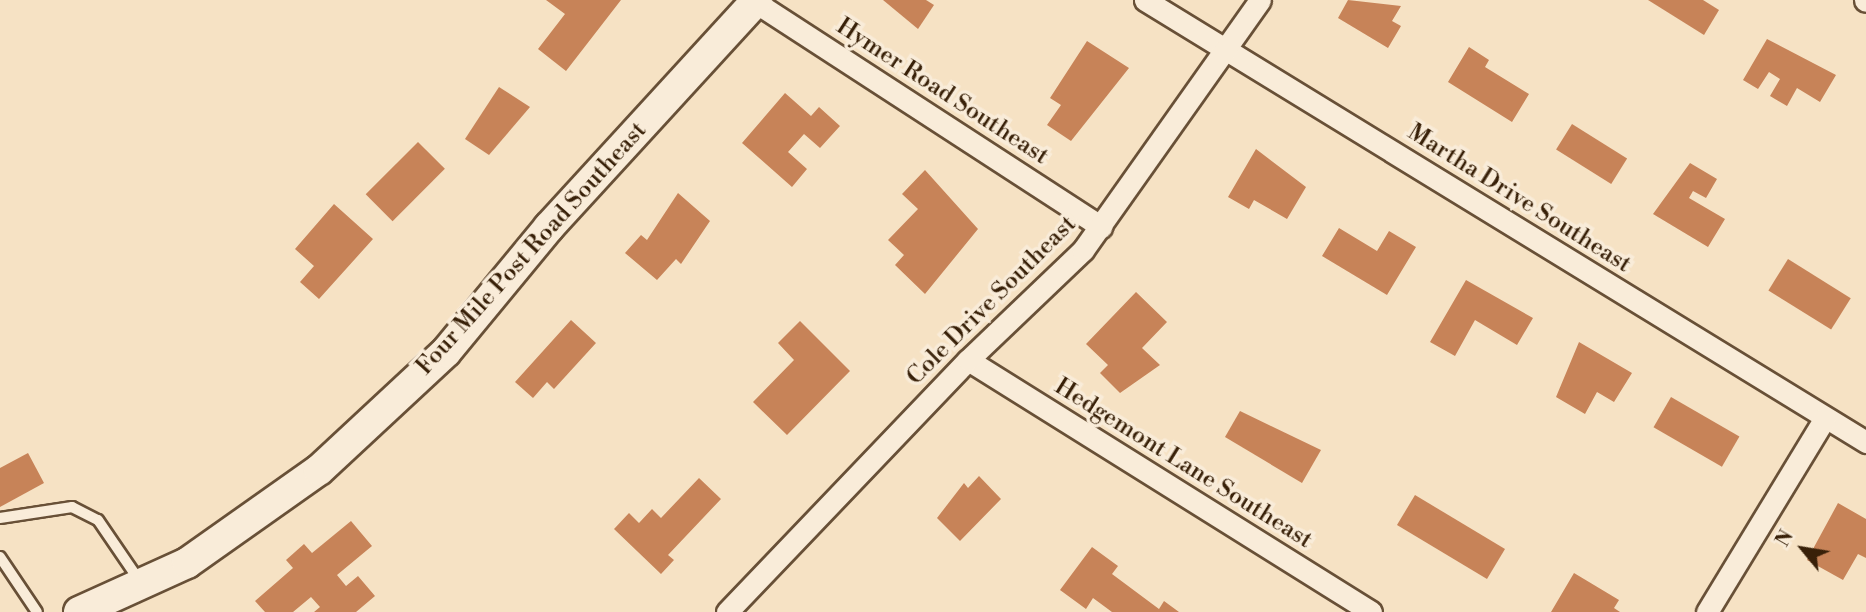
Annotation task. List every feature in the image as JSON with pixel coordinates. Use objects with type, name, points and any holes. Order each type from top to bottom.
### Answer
[{"type":"main road","name":"Four Mile Post Road Southeast","points":[[79,612],[187,563],[319,470],[446,352],[549,227],[756,1]]},
{"type":"street","name":"Martha Drive Southeast","points":[[1145,0],[1866,442]]},
{"type":"street","name":"Cole Drive Southeast","points":[[727,612],[968,360],[1101,227],[1230,52],[1260,0]]},
{"type":"street","name":"Hymer Road Southeast","points":[[756,1],[1101,227]]},
{"type":"street","name":"Hedgemont Lane Southeast","points":[[968,360],[1371,612]]},
{"type":"street","points":[[1707,612],[1825,418]]},
{"type":"lane","points":[[0,518],[72,507],[98,520],[141,584]]},
{"type":"lane","points":[[0,557],[37,612]]},
{"type":"building","points":[[546,0],[621,0],[566,71],[538,49],[565,14]]},
{"type":"building","points":[[883,0],[926,0],[934,5],[918,29]]},
{"type":"building","points":[[1348,0],[1401,6],[1392,21],[1401,26],[1388,48],[1338,18]]},
{"type":"building","points":[[1648,0],[1703,0],[1719,10],[1704,35]]},
{"type":"building","points":[[1767,39],[1836,75],[1820,102],[1797,88],[1787,106],[1770,96],[1780,79],[1769,72],[1758,89],[1743,80]]},
{"type":"building","points":[[1087,41],[1129,68],[1071,141],[1047,125],[1061,105],[1050,98]]},
{"type":"building","points":[[1469,47],[1489,60],[1485,67],[1529,94],[1512,122],[1448,82]]},
{"type":"building","points":[[499,87],[530,107],[489,155],[465,139]]},
{"type":"building","points":[[785,93],[811,116],[819,107],[840,126],[820,148],[804,134],[788,152],[807,169],[792,187],[742,143]]},
{"type":"building","points":[[1572,124],[1627,158],[1611,184],[1556,149]]},
{"type":"building","points":[[418,142],[445,169],[393,221],[366,194]]},
{"type":"building","points":[[1256,149],[1306,187],[1287,219],[1254,200],[1249,209],[1228,197]]},
{"type":"building","points":[[1690,163],[1717,179],[1706,198],[1693,191],[1689,198],[1725,219],[1708,247],[1653,214]]},
{"type":"building","points":[[925,170],[978,229],[925,294],[895,265],[904,255],[888,240],[918,209],[902,194]]},
{"type":"building","points":[[678,193],[710,221],[681,264],[676,259],[657,280],[625,253],[641,235],[647,240]]},
{"type":"building","points":[[334,204],[373,239],[319,299],[300,282],[314,266],[295,249]]},
{"type":"building","points":[[1339,228],[1377,251],[1389,231],[1416,247],[1387,295],[1322,256]]},
{"type":"building","points":[[1788,259],[1851,298],[1831,330],[1768,290]]},
{"type":"building","points":[[1466,280],[1533,318],[1517,345],[1475,320],[1455,356],[1430,342]]},
{"type":"building","points":[[1136,292],[1167,322],[1142,348],[1160,365],[1120,393],[1100,373],[1108,365],[1086,344]]},
{"type":"building","points":[[571,320],[596,343],[554,389],[547,382],[533,398],[515,382]]},
{"type":"building","points":[[800,321],[850,371],[787,435],[753,402],[794,360],[778,343]]},
{"type":"building","points":[[1579,342],[1632,373],[1614,402],[1597,392],[1585,414],[1556,397]]},
{"type":"building","points":[[1671,397],[1739,436],[1722,467],[1654,427]]},
{"type":"building","points":[[1240,411],[1321,450],[1302,483],[1225,437]]},
{"type":"building","points":[[28,453],[44,483],[0,507],[0,468]]},
{"type":"building","points":[[979,476],[1001,499],[960,541],[937,518],[964,483],[968,488]]},
{"type":"building","points":[[699,478],[721,499],[668,555],[674,560],[661,574],[614,529],[629,513],[639,523],[652,509],[661,518]]},
{"type":"building","points":[[1415,495],[1505,549],[1487,579],[1397,525]]},
{"type":"building","points":[[1838,503],[1866,519],[1866,558],[1858,554],[1843,580],[1807,560]]},
{"type":"building","points":[[351,521],[372,546],[337,575],[346,586],[358,576],[375,596],[356,612],[314,612],[320,607],[311,597],[293,612],[265,612],[255,601],[293,568],[286,560],[304,544],[312,553]]},
{"type":"building","points":[[1092,547],[1118,566],[1112,574],[1159,609],[1164,601],[1179,612],[1112,612],[1093,598],[1086,609],[1060,590]]},
{"type":"building","points":[[1574,573],[1619,600],[1614,608],[1620,612],[1551,612]]}]
